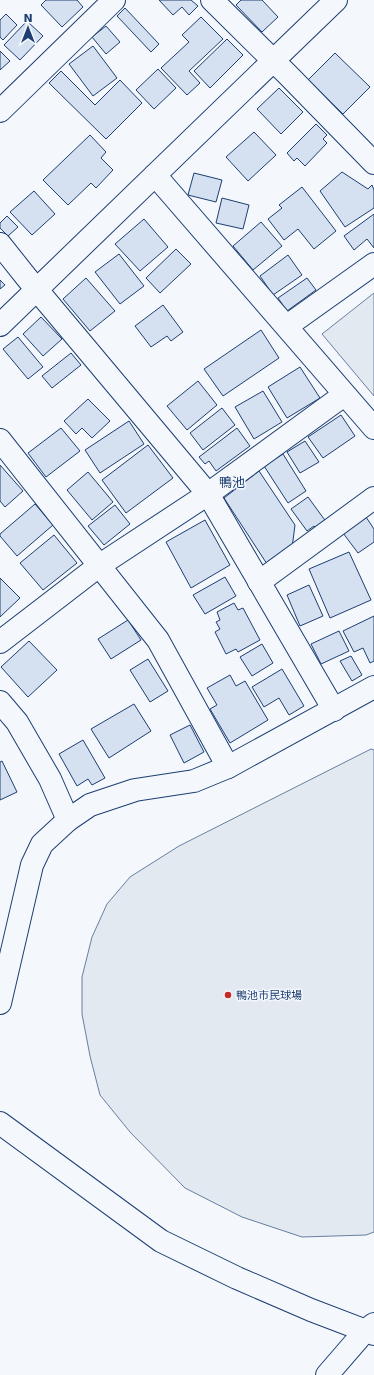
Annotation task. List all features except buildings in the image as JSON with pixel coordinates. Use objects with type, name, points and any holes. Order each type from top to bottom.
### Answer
[{"type":"main road","points":[[0,111],[114,0]]},
{"type":"main road","points":[[212,0],[374,163]]},
{"type":"main road","points":[[0,325],[336,0]]},
{"type":"main road","points":[[155,175],[374,428]]},
{"type":"main road","points":[[0,244],[208,494],[334,710]]},
{"type":"main road","points":[[286,326],[374,264]]},
{"type":"main road","points":[[0,642],[100,565],[208,494],[344,395]]},
{"type":"main road","points":[[0,440],[158,640],[228,767]]},
{"type":"main road","points":[[259,582],[374,498]]},
{"type":"main road","points":[[0,1003],[32,865],[42,844],[68,820],[90,805],[135,790],[194,781],[228,767],[374,687]]},
{"type":"main road","points":[[0,702],[17,722],[50,779],[68,820]]},
{"type":"main road","points":[[0,1123],[161,1241],[237,1278],[310,1310],[371,1329],[327,1375]]},
{"type":"shaded area","points":[[374,293],[374,396],[322,334]]},
{"type":"shaded area","name":"鴨池市民球場","points":[[371,749],[374,750],[374,1232],[366,1235],[302,1237],[242,1217],[185,1188],[130,1132],[100,1095],[90,1056],[82,1014],[82,977],[92,937],[107,904],[130,877],[179,846]]},
{"type":"place","name":"鴨池市民球場","points":[[228,995]]},
{"type":"district","name":"鴨池","points":[[232,482]]}]
